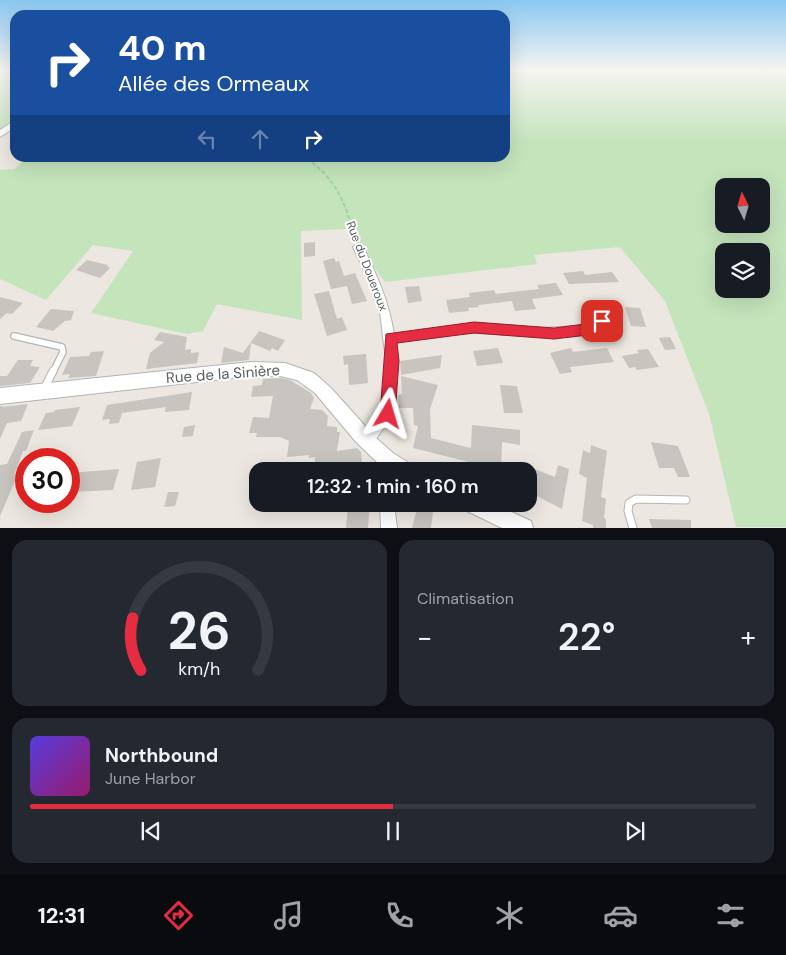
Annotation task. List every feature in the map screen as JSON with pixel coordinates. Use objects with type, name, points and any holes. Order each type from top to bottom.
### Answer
[{"type":"street","name":"Rue du Doueroux","points":[[358,247],[375,283],[385,312],[392,361],[388,414],[366,441]]},
{"type":"street","points":[[390,338],[474,328],[554,333],[596,328],[602,321]]},
{"type":"street","name":"Rue de la Sinière","points":[[0,396],[251,369],[288,370],[308,377],[320,387],[366,441],[389,462]]},
{"type":"street","points":[[388,512],[389,528]]},
{"type":"street","points":[[491,512],[524,528]]},
{"type":"lane","points":[[14,336],[62,347],[63,352],[42,391]]},
{"type":"lane","points":[[633,528],[628,511],[629,503],[636,499],[686,500]]},
{"type":"path","name":"Rue du Doueroux","points":[[312,162],[326,173],[336,190],[349,218],[358,247]]},
{"type":"green space","points":[[0,95],[10,95],[10,123],[0,130]]},
{"type":"green space","points":[[510,95],[786,95],[786,527],[736,527],[709,414],[665,301],[620,247],[534,255],[537,264],[385,282],[346,229],[301,231],[302,320],[217,304],[203,331],[187,334],[91,313],[133,251],[93,245],[46,300],[0,279],[0,170],[14,169],[22,162],[510,162]]},
{"type":"building","points":[[315,242],[315,256],[304,257],[304,243]]},
{"type":"building","points":[[334,258],[336,262],[339,261],[344,276],[355,273],[367,301],[352,304],[347,286],[331,289],[323,261]]},
{"type":"building","points":[[87,260],[108,265],[110,268],[100,278],[76,270]]},
{"type":"building","points":[[583,271],[585,275],[612,272],[619,282],[569,284],[563,273]]},
{"type":"building","points":[[556,283],[563,295],[532,299],[536,309],[515,311],[512,301],[478,305],[479,307],[468,308],[469,311],[449,313],[446,300],[470,297],[469,293],[494,290],[496,294],[539,289],[537,285]]},
{"type":"building","points":[[419,286],[422,301],[408,303],[405,287]]},
{"type":"building","points":[[329,291],[337,319],[342,317],[347,330],[327,336],[314,294]]},
{"type":"building","points":[[0,297],[23,303],[12,314],[7,313],[0,319]]},
{"type":"building","points":[[625,307],[640,308],[646,327],[631,326]]},
{"type":"building","points":[[51,309],[74,311],[71,320],[65,321],[53,331],[36,327]]},
{"type":"building","points":[[259,331],[285,340],[278,351],[272,348],[270,351],[251,343],[249,360],[221,363],[224,347],[243,353]]},
{"type":"building","points":[[160,332],[187,337],[185,350],[191,349],[191,353],[199,352],[197,363],[146,369],[150,353],[164,342],[154,340]]},
{"type":"building","points":[[670,337],[676,349],[665,350],[659,338]]},
{"type":"building","points":[[498,348],[503,363],[477,366],[473,351]]},
{"type":"building","points":[[571,348],[573,352],[607,348],[614,362],[570,367],[572,372],[560,374],[550,353]]},
{"type":"building","points":[[648,349],[659,367],[637,370],[635,367],[629,368],[622,356],[639,353],[637,350]]},
{"type":"building","points":[[104,351],[96,376],[68,378],[70,374],[62,375],[70,357],[89,356],[91,352]]},
{"type":"building","points":[[366,354],[368,383],[349,385],[348,364],[344,365],[343,356]]},
{"type":"building","points":[[442,355],[440,368],[401,375],[400,361]]},
{"type":"building","points":[[18,360],[33,360],[30,366],[40,367],[30,383],[0,386],[0,376],[7,376]]},
{"type":"building","points":[[401,376],[438,385],[430,409],[431,438],[471,448],[472,425],[520,430],[520,445],[502,442],[501,462],[469,462],[413,448],[418,426],[414,425],[413,408],[399,408],[398,395],[402,394]]},
{"type":"building","points":[[280,378],[290,380],[311,393],[314,398],[310,409],[322,410],[328,416],[327,426],[337,427],[337,432],[340,432],[337,451],[357,448],[361,452],[362,462],[315,462],[315,457],[309,458],[309,455],[287,457],[289,441],[280,437],[256,437],[257,433],[249,433],[253,417],[269,418],[273,396],[251,397],[253,386],[262,385],[263,379]]},
{"type":"building","points":[[500,385],[517,386],[523,413],[504,413]]},
{"type":"building","points":[[192,392],[189,410],[165,412],[166,407],[122,413],[119,423],[109,424],[110,419],[102,420],[107,405]]},
{"type":"building","points":[[28,404],[21,421],[7,423],[0,439],[0,406]]},
{"type":"building","points":[[80,407],[72,426],[38,430],[46,413]]},
{"type":"building","points":[[195,425],[193,436],[182,437],[184,427]]},
{"type":"building","points":[[34,430],[27,448],[15,448],[15,481],[0,516],[0,465],[7,464],[22,432]]},
{"type":"building","points":[[651,442],[678,446],[690,477],[678,477],[674,468],[659,468]]},
{"type":"building","points":[[591,445],[607,451],[601,497],[606,499],[604,518],[606,519],[606,528],[593,528],[593,525],[582,521],[587,478],[579,474],[583,450],[590,453]]},
{"type":"building","points":[[161,458],[155,487],[131,490],[137,462]]},
{"type":"building","points":[[558,465],[569,469],[562,509],[537,496],[537,470],[555,477]]},
{"type":"building","points":[[119,469],[113,490],[80,492],[80,472]]},
{"type":"building","points":[[168,492],[179,492],[175,506],[164,507]]},
{"type":"building","points":[[347,512],[369,512],[368,528],[346,528]]},
{"type":"building","points":[[416,512],[433,512],[431,528],[412,528]]},
{"type":"building","points":[[649,519],[691,520],[691,528],[652,528]]},
{"type":"route","points":[[388,414],[392,361],[390,338],[474,328],[554,333],[596,328],[602,321]]}]
